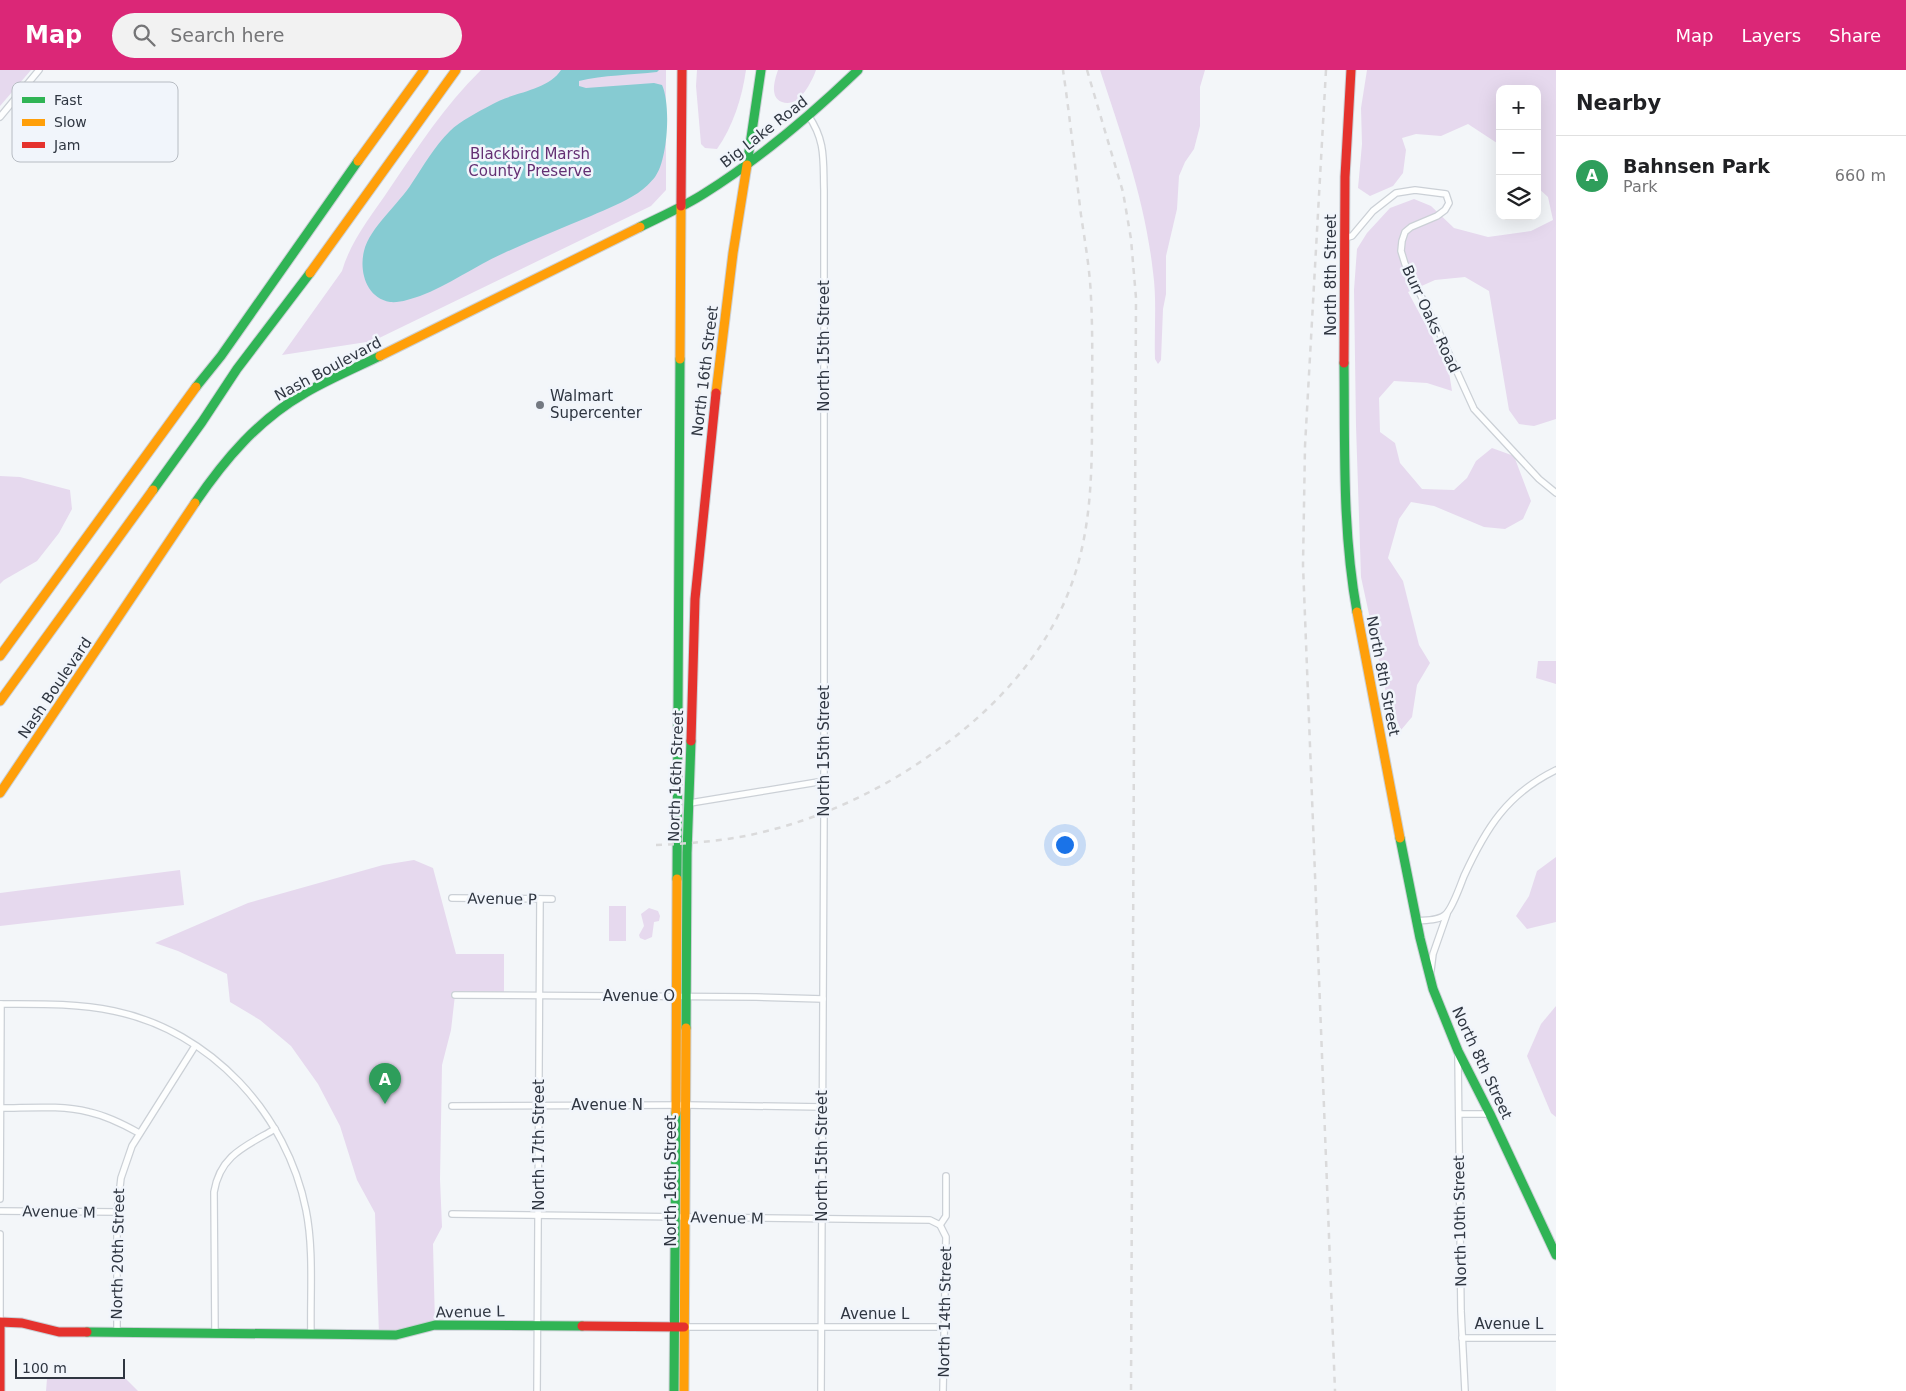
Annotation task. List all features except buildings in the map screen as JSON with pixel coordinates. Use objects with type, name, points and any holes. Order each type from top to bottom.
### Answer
[{"type":"main road","points":[[0,656],[196,387],[221,356],[302,239],[424,70]]},
{"type":"main road","points":[[0,701],[202,422],[237,369],[311,271],[456,70]]},
{"type":"main road","name":"North 16th Street","points":[[682,70],[680,1327],[684,1391]]},
{"type":"main road","name":"North 16th Street","points":[[682,997],[696,600],[702,525],[733,254],[761,70]]},
{"type":"main road","name":"Big Lake Road","points":[[681,206],[704,194],[747,165],[808,115],[858,70]]},
{"type":"main road","name":"North 8th Street","points":[[1350,70],[1344,238],[1345,493],[1353,590],[1372,698],[1416,921],[1430,980],[1458,1051],[1490,1114],[1556,1255]]},
{"type":"main road","name":"Nash Boulevard","points":[[0,793],[218,470],[258,426],[305,393],[592,252],[681,206]]},
{"type":"main road","points":[[0,1322],[0,1391]]},
{"type":"main road","name":"Avenue L","points":[[0,1322],[22,1323],[59,1332],[396,1336],[424,1328],[446,1325],[680,1327]]},
{"type":"main road","name":"North 16th Street","points":[[674,1391],[680,1327]]},
{"type":"street","points":[[29,82],[39,70]]},
{"type":"street","points":[[0,117],[12,103]]},
{"type":"street","name":"North 15th Street","points":[[808,115],[819,132],[823,158],[824,781],[821,1391]]},
{"type":"street","name":"Burr Oaks Road","points":[[1344,238],[1352,236],[1373,211],[1392,195],[1407,190],[1446,194],[1449,203],[1445,210],[1437,216],[1411,228],[1403,236],[1401,251],[1405,264],[1474,409],[1539,479],[1556,494]]},
{"type":"street","points":[[1430,980],[1433,954],[1448,912],[1479,845],[1500,813],[1522,790],[1556,770]]},
{"type":"street","points":[[690,803],[824,781]]},
{"type":"street","name":"Avenue P","points":[[452,898],[552,899]]},
{"type":"street","name":"North 17th Street","points":[[537,1391],[540,899]]},
{"type":"street","points":[[1416,921],[1437,918],[1448,912]]},
{"type":"street","name":"Avenue O","points":[[455,995],[823,999]]},
{"type":"street","points":[[0,1199],[0,1004],[68,1005],[115,1011],[140,1018],[167,1029],[195,1046],[228,1071],[245,1088],[275,1129],[296,1173],[306,1211],[310,1252],[310,1335]]},
{"type":"street","name":"North 20th Street","points":[[117,1333],[117,1212],[122,1171],[139,1133],[195,1046]]},
{"type":"street","name":"North 10th Street","points":[[1458,1051],[1464,1391]]},
{"type":"street","name":"Avenue N","points":[[452,1106],[681,1105],[822,1107]]},
{"type":"street","points":[[0,1108],[82,1111],[104,1116],[139,1133]]},
{"type":"street","points":[[1459,1114],[1490,1114]]},
{"type":"street","points":[[215,1334],[214,1192],[216,1181],[219,1172],[229,1158],[275,1129]]},
{"type":"street","name":"North 14th Street","points":[[943,1391],[946,1237],[940,1225],[946,1216],[946,1176]]},
{"type":"street","name":"Avenue M","points":[[0,1211],[117,1212]]},
{"type":"street","name":"Avenue M","points":[[452,1214],[912,1219],[930,1220],[940,1225]]},
{"type":"street","points":[[0,1234],[0,1322]]},
{"type":"street","name":"Avenue L","points":[[680,1327],[943,1327]]},
{"type":"street","name":"Avenue L","points":[[1462,1338],[1556,1338]]},
{"type":"green space","points":[[0,70],[31,70],[21,82],[12,82],[12,92],[0,106]]},
{"type":"green space","name":"Blackbird Marsh County Preserve","points":[[481,70],[666,70],[666,190],[651,206],[373,341],[282,355],[342,271],[351,249],[363,228],[422,142],[456,97]]},
{"type":"green space","points":[[697,70],[746,70],[736,111],[728,131],[717,149],[705,148],[701,144],[696,86]]},
{"type":"green space","points":[[778,70],[816,70],[803,94],[797,100],[788,103],[778,100],[775,96]]},
{"type":"green space","points":[[1100,70],[1205,70],[1200,87],[1200,126],[1194,149],[1185,162],[1179,176],[1177,209],[1166,256],[1166,294],[1163,309],[1161,360],[1158,364],[1155,359],[1154,283],[1144,219],[1132,169]]},
{"type":"green space","points":[[1367,70],[1556,70],[1556,419],[1534,426],[1519,424],[1509,410],[1489,291],[1465,277],[1435,280],[1408,292],[1448,366],[1452,391],[1427,383],[1394,381],[1379,398],[1380,432],[1395,443],[1400,463],[1422,489],[1454,490],[1467,478],[1476,461],[1492,448],[1514,456],[1531,501],[1523,519],[1505,529],[1484,527],[1434,506],[1411,502],[1399,519],[1388,558],[1403,581],[1419,645],[1430,663],[1417,685],[1412,717],[1401,730],[1386,693],[1361,577],[1354,290],[1357,249],[1367,233],[1390,208],[1414,199],[1431,206],[1454,228],[1488,237],[1531,231],[1553,220],[1548,197],[1541,191],[1541,85],[1496,85],[1496,142],[1468,124],[1441,136],[1416,134],[1402,138],[1406,150],[1403,173],[1393,186],[1370,196],[1358,188],[1362,144],[1361,108]]},
{"type":"green space","points":[[0,476],[20,477],[70,490],[72,509],[59,533],[37,561],[0,584]]},
{"type":"green space","points":[[1538,661],[1556,661],[1556,684],[1536,678]]},
{"type":"green space","points":[[1556,857],[1556,922],[1527,929],[1516,916],[1529,896],[1537,871]]},
{"type":"green space","points":[[414,860],[433,868],[456,954],[504,954],[504,995],[455,995],[451,1030],[442,1065],[440,1179],[442,1227],[433,1244],[435,1325],[379,1335],[375,1213],[357,1180],[340,1126],[318,1084],[291,1046],[260,1020],[230,1002],[227,974],[178,951],[155,943],[248,903],[383,865]]},
{"type":"green space","points":[[180,870],[184,905],[0,926],[0,893]]},
{"type":"green space","points":[[609,906],[626,906],[626,941],[609,941]]},
{"type":"green space","points":[[649,908],[658,911],[660,916],[659,921],[654,922],[652,937],[645,940],[640,938],[639,935],[644,926],[641,914]]},
{"type":"green space","points":[[1556,1006],[1556,1117],[1551,1113],[1527,1056],[1541,1024]]},
{"type":"green space","points":[[47,1379],[126,1379],[138,1391],[46,1391]]},
{"type":"water","name":"Blackbird Marsh County Preserve","points":[[561,70],[659,70],[657,72],[608,76],[579,81],[579,86],[586,88],[654,83],[662,85],[667,105],[667,132],[663,158],[655,177],[633,196],[504,253],[431,292],[398,302],[390,302],[375,295],[366,282],[364,275],[363,259],[367,242],[378,224],[406,191],[439,143],[454,127],[469,117],[500,101],[539,87],[555,77]]},
{"type":"railway","points":[[656,845],[734,838],[787,826],[838,807],[887,782],[954,738],[993,703],[1028,664],[1056,620],[1067,596],[1081,552],[1088,508],[1092,440],[1090,288],[1063,70]]},
{"type":"railway","points":[[1087,70],[1123,192],[1131,239],[1136,298],[1131,1391]]},
{"type":"railway","points":[[1326,70],[1305,446],[1303,565],[1335,1391]]},
{"type":"traffic: fast","points":[[747,165],[761,70]]},
{"type":"traffic: fast","points":[[640,227],[697,198],[726,180],[766,151],[858,70]]},
{"type":"traffic: fast","points":[[196,387],[221,356],[358,161]]},
{"type":"traffic: fast","points":[[153,490],[237,369],[310,273]]},
{"type":"traffic: fast","points":[[195,503],[231,456],[272,415],[314,388],[380,356]]},
{"type":"traffic: fast","points":[[677,879],[680,359]]},
{"type":"traffic: fast","points":[[1344,363],[1347,519],[1352,581],[1357,612]]},
{"type":"traffic: fast","points":[[686,1028],[687,853],[691,741]]},
{"type":"traffic: fast","points":[[1400,838],[1420,938],[1433,989],[1458,1051],[1490,1114],[1556,1255]]},
{"type":"traffic: fast","points":[[674,1391],[676,1113]]},
{"type":"traffic: fast","points":[[87,1332],[396,1335],[435,1325],[582,1326]]},
{"type":"traffic: slow","points":[[358,161],[424,70]]},
{"type":"traffic: slow","points":[[310,273],[456,70]]},
{"type":"traffic: slow","points":[[716,393],[733,253],[747,165]]},
{"type":"traffic: slow","points":[[680,359],[681,206]]},
{"type":"traffic: slow","points":[[380,356],[640,227]]},
{"type":"traffic: slow","points":[[0,656],[196,387]]},
{"type":"traffic: slow","points":[[0,701],[153,490]]},
{"type":"traffic: slow","points":[[0,793],[195,503]]},
{"type":"traffic: slow","points":[[1357,612],[1400,838]]},
{"type":"traffic: slow","points":[[676,1113],[677,879]]},
{"type":"traffic: slow","points":[[684,1391],[686,1028]]},
{"type":"traffic: jam","points":[[681,206],[682,70]]},
{"type":"traffic: jam","points":[[1344,363],[1345,177],[1351,70]]},
{"type":"traffic: jam","points":[[691,741],[695,599],[716,393]]},
{"type":"traffic: jam","points":[[0,1391],[0,1322],[22,1323],[59,1332],[87,1332]]},
{"type":"traffic: jam","points":[[582,1326],[684,1327]]},
{"type":"place","name":"Walmart Supercenter","points":[[540,405]]},
{"type":"place","name":"Bahnsen Park","points":[[385,1104]]}]
